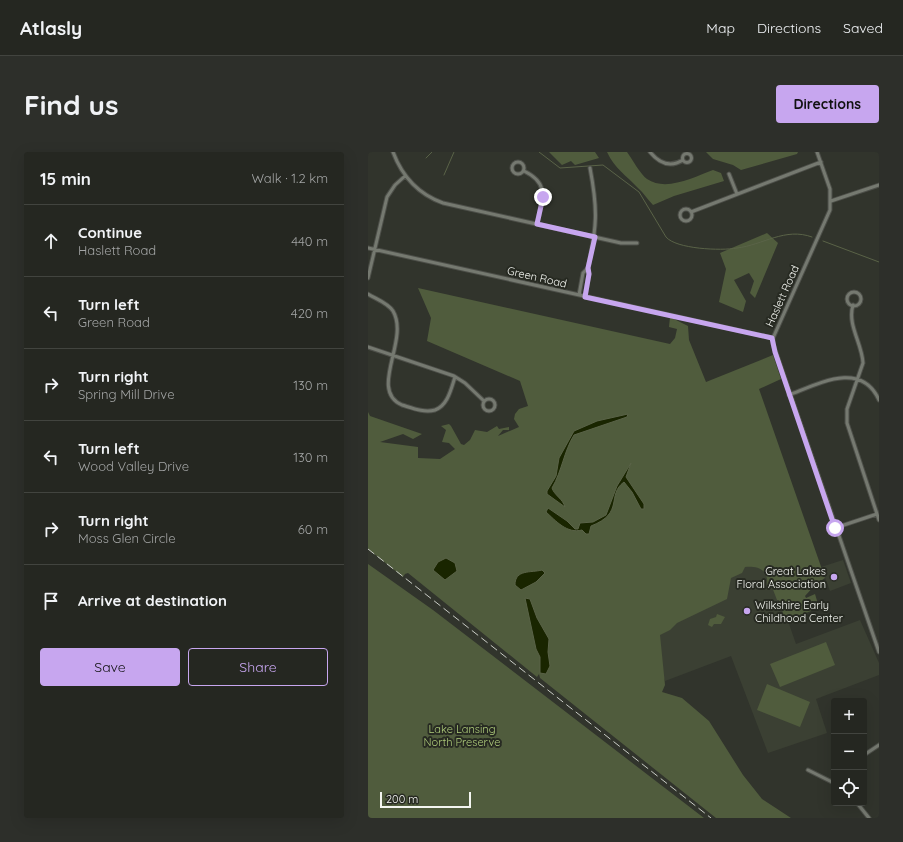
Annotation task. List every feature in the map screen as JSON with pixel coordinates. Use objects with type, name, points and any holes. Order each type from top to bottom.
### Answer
[{"type":"street","points":[[393,152],[405,176],[422,193],[443,203],[595,237],[621,242],[637,243]]},
{"type":"street","points":[[650,152],[657,160],[666,164],[675,164],[683,160]]},
{"type":"street","name":"Haslett Road","points":[[817,152],[830,189],[831,201],[825,222],[772,338],[789,395],[879,652]]},
{"type":"street","points":[[524,170],[520,174],[515,174],[512,170],[512,166],[516,162],[520,162],[524,166],[524,170],[537,179],[543,191],[537,224]]},
{"type":"street","points":[[691,212],[821,162]]},
{"type":"street","points":[[585,297],[589,274],[588,268],[595,237],[596,210],[590,168]]},
{"type":"street","points":[[729,174],[737,194]]},
{"type":"street","points":[[368,278],[387,197],[395,185],[405,176]]},
{"type":"street","points":[[831,201],[879,185]]},
{"type":"street","name":"Green Road","points":[[368,248],[772,338]]},
{"type":"street","points":[[578,296],[583,273],[588,268]]},
{"type":"street","points":[[855,292],[859,295],[860,300],[858,304],[853,305],[848,302],[847,297],[850,293],[855,292]]},
{"type":"street","points":[[368,294],[388,306],[394,314],[396,326],[390,342]]},
{"type":"street","points":[[853,305],[852,322],[863,356],[862,370],[847,410],[846,424],[879,520]]},
{"type":"street","points":[[368,347],[455,377],[465,383],[484,401],[483,405],[485,410],[489,412],[494,410],[496,405],[494,401],[489,399],[484,401]]},
{"type":"street","points":[[389,401],[425,411],[436,409],[445,402],[455,377]]},
{"type":"street","points":[[789,395],[833,378],[845,377],[857,380],[872,390],[879,400]]},
{"type":"street","points":[[835,528],[877,514]]},
{"type":"street","points":[[867,753],[879,745]]},
{"type":"street","points":[[808,770],[831,782]]},
{"type":"street","points":[[859,806],[869,818]]},
{"type":"shaded area","points":[[628,414],[627,417],[574,435],[552,488],[565,507],[547,494],[547,491],[556,476],[559,458],[574,431],[597,421]]},
{"type":"shaded area","points":[[631,463],[626,477],[644,504],[644,509],[641,509],[632,492],[624,482],[616,493],[612,510],[601,521],[591,526],[589,534],[586,534],[582,530],[571,530],[562,526],[546,512],[548,508],[567,521],[575,529],[578,529],[580,523],[593,522],[606,515],[617,486]]},
{"type":"shaded area","points":[[446,558],[455,563],[457,571],[445,580],[433,570],[438,562]]},
{"type":"shaded area","points":[[759,559],[767,561],[796,644],[860,620],[879,663],[879,675],[816,699],[827,733],[768,753],[731,656],[665,681],[657,658],[657,621],[725,572]]},
{"type":"shaded area","points":[[843,560],[851,583],[830,591],[821,567]]},
{"type":"shaded area","points":[[542,570],[545,573],[536,582],[521,590],[515,585],[518,576],[521,574]]},
{"type":"shaded area","points":[[525,598],[530,599],[537,618],[549,639],[548,652],[550,666],[546,674],[540,673],[540,657],[536,649]]},
{"type":"green space","points":[[549,152],[595,152],[599,158],[575,165],[571,161],[562,165]]},
{"type":"green space","points":[[607,152],[627,152],[639,171],[647,179],[655,183],[671,184],[680,182],[713,170],[721,173],[724,181],[674,196],[653,205],[617,167]]},
{"type":"green space","points":[[706,152],[798,152],[797,154],[741,170],[733,165],[713,159]]},
{"type":"green space","points":[[767,233],[778,243],[755,298],[750,293],[754,281],[749,273],[734,280],[746,301],[743,312],[719,302],[726,269],[720,253]]},
{"type":"green space","points":[[418,288],[670,344],[675,338],[677,329],[669,327],[670,317],[688,326],[689,340],[706,382],[773,355],[781,379],[759,389],[825,578],[816,584],[805,596],[806,598],[815,594],[818,604],[810,605],[811,611],[789,619],[786,623],[779,600],[777,600],[772,587],[767,585],[766,575],[764,572],[758,568],[745,567],[742,573],[731,578],[727,599],[677,623],[670,630],[660,635],[665,685],[662,692],[682,698],[709,721],[743,775],[762,799],[791,818],[716,818],[540,678],[539,674],[537,677],[408,573],[403,577],[368,549],[368,412],[370,416],[422,434],[413,439],[403,434],[380,442],[418,447],[418,458],[440,459],[455,449],[449,443],[442,442],[446,430],[441,426],[449,424],[461,444],[464,445],[470,440],[475,430],[487,432],[497,426],[499,429],[509,427],[509,430],[503,430],[498,436],[519,427],[514,419],[515,414],[519,409],[528,406],[520,381],[427,341],[431,318]]},
{"type":"green space","name":"Lake Lansing North Preserve","points":[[368,564],[433,610],[704,818],[368,818]]},
{"type":"green space","points":[[717,614],[725,617],[721,624],[714,624],[712,627],[708,625],[710,619],[716,617]]},
{"type":"green space","points":[[826,642],[835,665],[780,687],[770,664]]},
{"type":"green space","points":[[767,684],[810,702],[800,727],[757,710]]},
{"type":"waterway","points":[[426,158],[432,152]]},
{"type":"waterway","points":[[444,175],[454,152]]},
{"type":"waterway","points":[[539,152],[560,168],[603,165],[639,192],[666,237],[679,244],[699,248],[730,249],[747,246],[783,235],[802,234],[812,237]]},
{"type":"waterway","points":[[823,241],[879,262]]},
{"type":"railway","points":[[368,549],[711,818]]},
{"type":"place","name":"Great Lakes Floral Association","points":[[834,577]]},
{"type":"place","name":"Wilkshire Early Childhood Center","points":[[747,611]]},
{"type":"route","points":[[543,197],[537,224],[595,237],[588,268],[589,274],[585,297],[772,338],[772,344],[835,528]]}]
